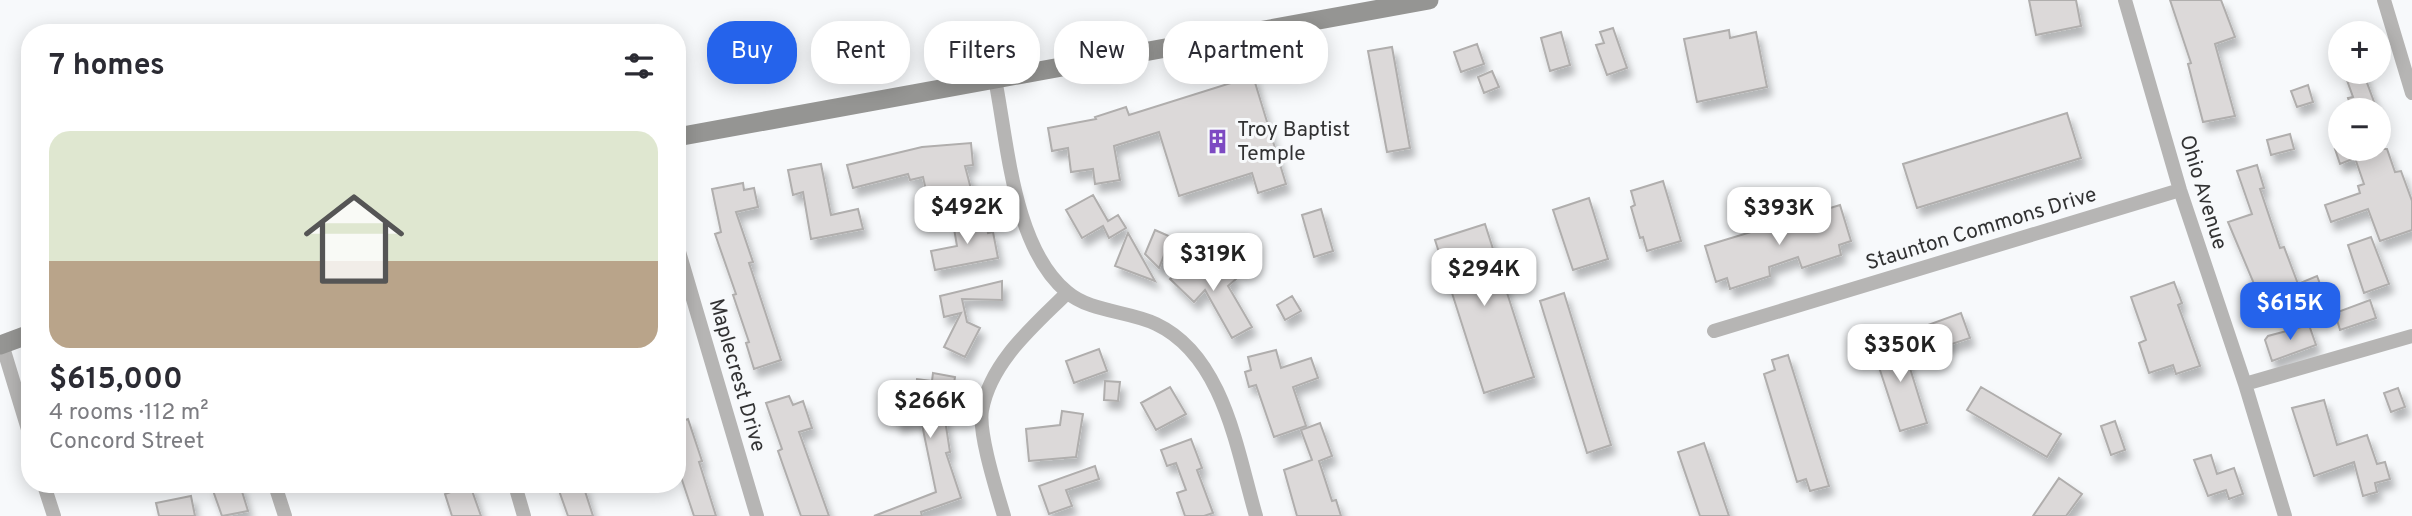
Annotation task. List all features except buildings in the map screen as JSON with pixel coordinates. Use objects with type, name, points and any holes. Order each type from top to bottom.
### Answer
[{"type":"main road","points":[[1040,71],[1429,0]]},
{"type":"main road","points":[[686,135],[968,84]]},
{"type":"main road","points":[[1,345],[21,337]]},
{"type":"street","name":"Ohio Avenue","points":[[2125,0],[2180,190],[2245,384],[2285,516]]},
{"type":"street","points":[[2384,0],[2412,93]]},
{"type":"street","points":[[996,84],[1020,208],[1040,259],[1067,293],[1093,306],[1146,320],[1182,339],[1204,366],[1226,414],[1256,516]]},
{"type":"street","name":"Staunton Commons Drive","points":[[1714,331],[2180,190]]},
{"type":"street","points":[[1004,516],[992,472],[982,412],[995,373],[1020,340],[1067,293]]},
{"type":"street","name":"Maplecrest Drive","points":[[686,297],[757,516]]},
{"type":"street","points":[[2245,384],[2412,336]]},
{"type":"street","points":[[1,345],[21,408]]},
{"type":"street","points":[[47,493],[54,516]]},
{"type":"street","points":[[278,493],[285,516]]},
{"type":"street","points":[[517,493],[524,516]]},
{"type":"place","name":"Troy Baptist Temple","points":[[1217,141]]}]
